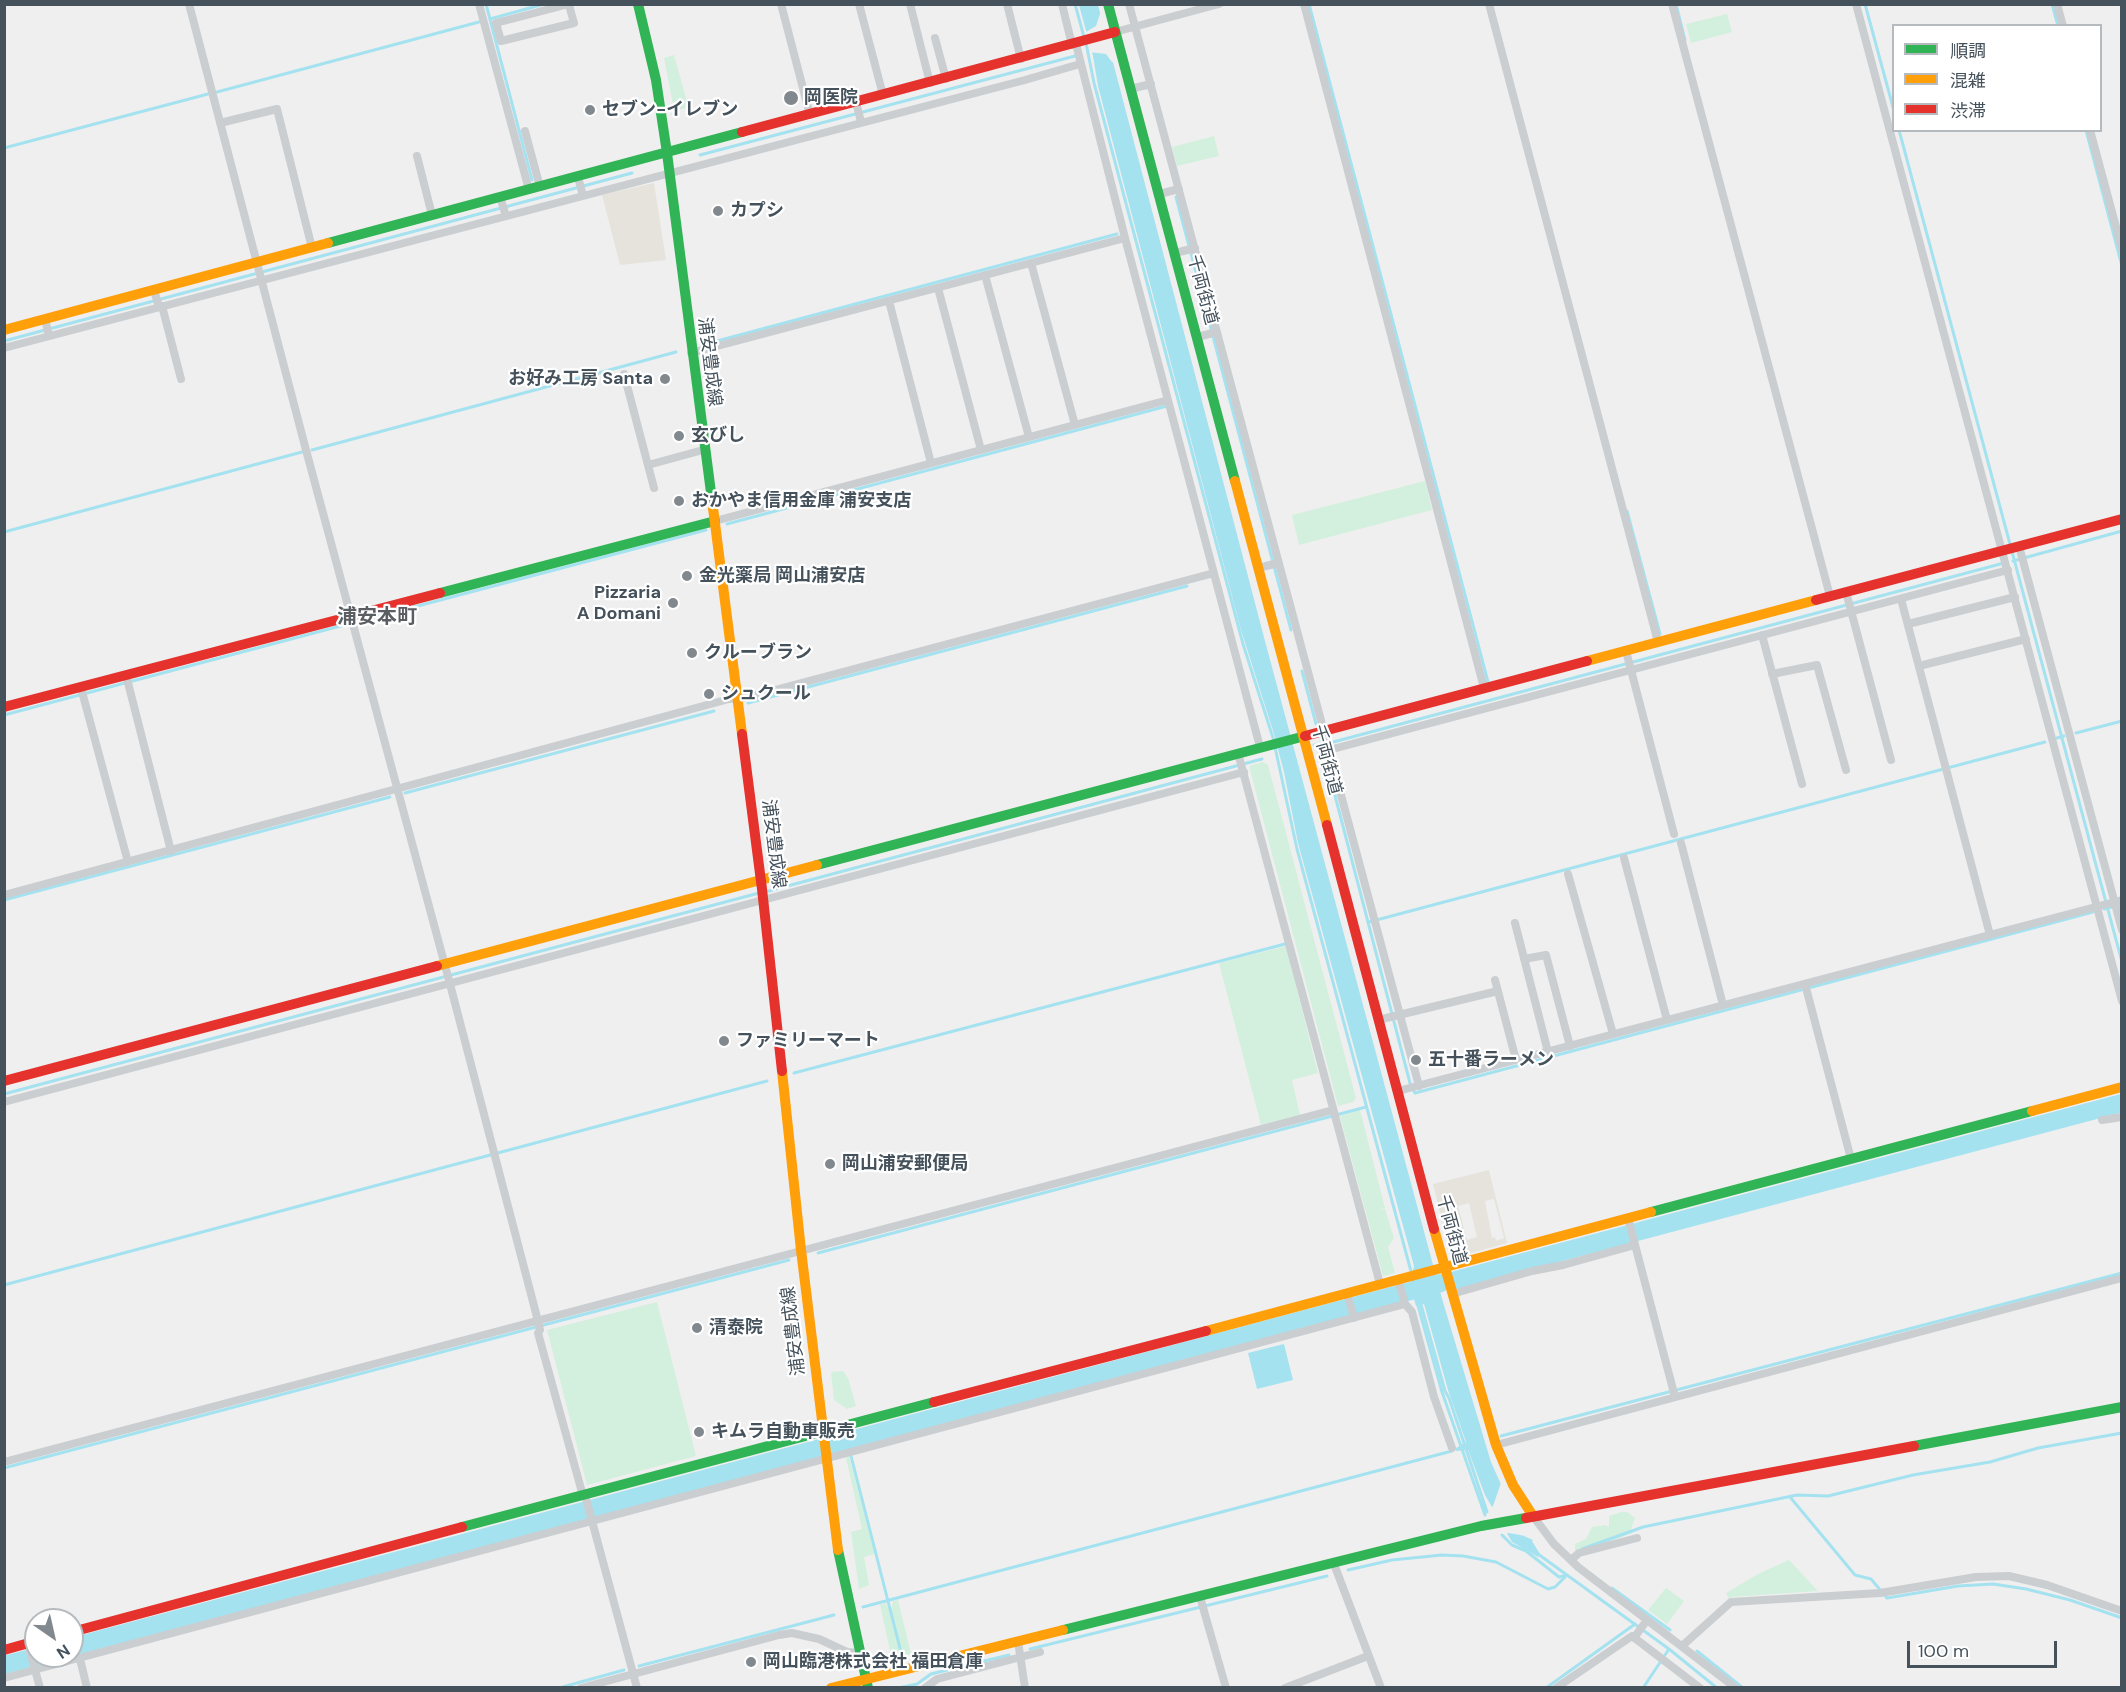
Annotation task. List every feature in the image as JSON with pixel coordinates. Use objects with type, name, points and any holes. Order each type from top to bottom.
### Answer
[{"type":"street","points":[[189,4],[450,983],[539,1324],[538,1333],[637,1688]]},
{"type":"street","points":[[480,4],[534,188]]},
{"type":"street","name":"浦安豊成線","points":[[638,4],[656,80],[704,450],[716,521],[762,891],[801,1250],[840,1564],[867,1683]]},
{"type":"street","points":[[781,4],[810,115]]},
{"type":"street","points":[[859,4],[883,95]]},
{"type":"street","points":[[910,4],[930,83]]},
{"type":"street","points":[[1006,4],[1021,58]]},
{"type":"street","points":[[1062,4],[1077,43],[1080,64],[1125,238],[1260,747]]},
{"type":"street","name":"千両街道","points":[[1108,4],[1111,34],[1130,89],[1175,253],[1258,568],[1298,737],[1398,1091],[1440,1268],[1452,1294],[1496,1445],[1513,1485],[1533,1516]]},
{"type":"street","points":[[1129,4],[1275,564],[1374,920],[1395,1016],[1419,1086]]},
{"type":"street","points":[[4,330],[47,328],[158,300],[260,272],[312,248],[432,215],[503,207],[534,188],[581,187],[667,153],[810,115],[859,112],[883,95],[1219,4]]},
{"type":"street","points":[[1304,4],[1484,688]]},
{"type":"street","points":[[1489,4],[1658,642]]},
{"type":"street","points":[[1672,4],[1830,596]]},
{"type":"street","points":[[1856,4],[2111,904],[2121,1001]]},
{"type":"street","points":[[2057,4],[2062,24]]},
{"type":"street","points":[[569,5],[574,22],[501,41],[496,23],[569,5]]},
{"type":"street","points":[[935,38],[946,79]]},
{"type":"street","points":[[4,348],[47,328],[503,207],[581,187],[669,174],[859,112],[1025,80],[1080,64]]},
{"type":"street","points":[[1130,89],[1151,84]]},
{"type":"street","points":[[220,123],[277,109],[312,248]]},
{"type":"street","points":[[525,130],[534,188]]},
{"type":"street","points":[[2091,132],[2121,249]]},
{"type":"street","points":[[417,156],[432,215]]},
{"type":"street","points":[[1159,194],[1179,189]]},
{"type":"street","points":[[691,353],[1125,238]]},
{"type":"street","points":[[1175,253],[1192,249]]},
{"type":"street","points":[[1031,263],[1075,425]]},
{"type":"street","points":[[985,275],[1029,437]]},
{"type":"street","points":[[938,288],[981,450]]},
{"type":"street","points":[[158,300],[181,379]]},
{"type":"street","points":[[889,301],[931,463]]},
{"type":"street","points":[[1197,336],[1214,332]]},
{"type":"street","points":[[624,374],[654,488]]},
{"type":"street","points":[[4,708],[82,692],[351,616],[1168,400]]},
{"type":"street","points":[[648,465],[704,450]]},
{"type":"street","points":[[4,1080],[445,968],[762,891],[1241,764],[1260,747],[1298,737],[1324,734],[1484,688],[1762,635],[1849,603],[2011,556],[2121,519]]},
{"type":"street","points":[[2011,556],[2015,597],[2026,639],[2121,930]]},
{"type":"street","points":[[1328,749],[1629,662],[1658,642],[1830,596],[1849,603],[1901,599],[2011,556]]},
{"type":"street","points":[[1258,568],[1275,564]]},
{"type":"street","points":[[4,895],[729,699],[1214,573]]},
{"type":"street","points":[[1908,624],[2015,597]]},
{"type":"street","points":[[1901,599],[1990,934]]},
{"type":"street","points":[[1849,603],[1891,760]]},
{"type":"street","points":[[1762,635],[1802,784]]},
{"type":"street","points":[[1919,666],[2026,639]]},
{"type":"street","points":[[1629,662],[1674,834]]},
{"type":"street","points":[[1772,674],[1817,664],[1846,770]]},
{"type":"street","points":[[127,680],[171,851]]},
{"type":"street","points":[[82,692],[128,862]]},
{"type":"street","points":[[4,1102],[450,983],[762,891],[1241,764]]},
{"type":"street","points":[[1241,764],[1380,1284]]},
{"type":"street","points":[[1681,843],[1723,1005]]},
{"type":"street","points":[[1624,858],[1667,1020]]},
{"type":"street","points":[[1568,873],[1613,1034]]},
{"type":"street","points":[[1398,1091],[1723,1005],[1806,987],[1990,934],[2111,904]]},
{"type":"street","points":[[1515,923],[1548,1052]]},
{"type":"street","points":[[1524,959],[1546,955],[1570,1046]]},
{"type":"street","points":[[1495,980],[1516,1060]]},
{"type":"street","points":[[1806,987],[1851,1159]]},
{"type":"street","points":[[1378,1020],[1498,991]]},
{"type":"street","points":[[84,1629],[824,1437],[1348,1296],[1380,1284],[1402,1282],[1440,1268],[1631,1232],[1851,1159],[2121,1087]]},
{"type":"street","points":[[4,1462],[539,1324],[801,1250],[1334,1114]]},
{"type":"street","points":[[2102,1120],[2121,1117]]},
{"type":"street","points":[[1452,1294],[1532,1271],[1576,1262],[1631,1232]]},
{"type":"street","points":[[1631,1232],[1674,1393]]},
{"type":"street","points":[[1496,1445],[1674,1393],[2121,1278]]},
{"type":"street","points":[[1402,1282],[1405,1301],[1412,1312],[1434,1398],[1452,1448]]},
{"type":"street","points":[[1348,1296],[1353,1316]]},
{"type":"street","points":[[84,1658],[591,1518],[1405,1301]]},
{"type":"street","points":[[831,1688],[867,1683],[1018,1641],[1202,1603],[1334,1564],[1486,1525],[2121,1407]]},
{"type":"street","points":[[1533,1516],[1554,1544],[1571,1560],[1645,1622],[1682,1646],[1736,1688]]},
{"type":"street","points":[[1571,1560],[1579,1553],[1637,1538]]},
{"type":"street","points":[[1334,1564],[1381,1688]]},
{"type":"street","points":[[1682,1646],[1731,1602],[1883,1592],[1976,1577],[2009,1576],[2047,1585],[2121,1611]]},
{"type":"street","points":[[1202,1603],[1226,1688]]},
{"type":"street","points":[[1556,1688],[1635,1636],[1645,1622]]},
{"type":"street","points":[[581,1688],[792,1633],[819,1639],[847,1652],[860,1653]]},
{"type":"street","points":[[1635,1636],[1700,1688]]},
{"type":"street","points":[[1018,1641],[1025,1688]]},
{"type":"street","points":[[4,1650],[24,1646]]},
{"type":"street","points":[[925,1688],[937,1678],[1040,1652]]},
{"type":"street","points":[[1285,1688],[1368,1656]]},
{"type":"street","points":[[4,1678],[35,1668],[40,1688]]},
{"type":"street","points":[[82,1668],[87,1688]]},
{"type":"shaded area","points":[[654,183],[666,260],[620,265],[602,195]]},
{"type":"shaded area","points":[[1489,1170],[1507,1243],[1464,1255],[1448,1245],[1433,1184]],"holes":[[[1494,1199],[1504,1238],[1496,1241],[1495,1237],[1492,1238],[1485,1201]],[[1469,1203],[1477,1237],[1467,1240],[1458,1206]]]},
{"type":"green space","points":[[1727,14],[1732,32],[1691,43],[1686,24]]},
{"type":"green space","points":[[674,55],[689,108],[674,110],[664,58]]},
{"type":"green space","points":[[1214,136],[1219,156],[1177,166],[1172,147]]},
{"type":"green space","points":[[1425,481],[1432,510],[1299,545],[1292,515]]},
{"type":"green space","points":[[1263,762],[1268,765],[1356,1098],[1353,1102],[1338,1106],[1249,766]]},
{"type":"green space","points":[[1286,946],[1318,1073],[1292,1080],[1300,1115],[1261,1125],[1219,963]]},
{"type":"green space","points":[[1360,1110],[1385,1208],[1377,1210],[1385,1209],[1394,1238],[1388,1247],[1395,1273],[1383,1276],[1340,1116]]},
{"type":"green space","points":[[657,1302],[696,1456],[587,1485],[547,1330]]},
{"type":"green space","points":[[843,1371],[848,1378],[856,1406],[847,1409],[834,1400],[831,1372]]},
{"type":"green space","points":[[849,1456],[875,1554],[864,1557],[869,1585],[859,1589],[851,1532],[862,1529],[846,1458]]},
{"type":"green space","points":[[1627,1512],[1635,1518],[1631,1529],[1633,1533],[1580,1552],[1575,1550],[1575,1544],[1586,1539],[1592,1527],[1605,1525],[1609,1527],[1609,1516]]},
{"type":"green space","points":[[1789,1560],[1818,1591],[1731,1597],[1729,1599],[1726,1593],[1758,1574]]},
{"type":"green space","points":[[1666,1588],[1684,1601],[1667,1624],[1648,1610]]},
{"type":"green space","points":[[898,1600],[911,1654],[892,1659],[880,1605],[886,1603],[888,1608],[892,1607],[893,1601]]},
{"type":"water","points":[[1079,5],[1098,5],[1265,641],[1443,1302],[1491,1462],[1524,1536],[1533,1540],[1540,1554],[1538,1557],[1512,1542],[1485,1495],[1468,1450],[1456,1451],[1456,1448],[1466,1442],[1448,1390],[1424,1304],[1416,1306],[1410,1285],[1414,1266],[1298,843],[1274,734],[1241,630],[1098,86],[1093,56]]},
{"type":"water","points":[[1284,1344],[1293,1380],[1257,1389],[1248,1353]]},
{"type":"pier","points":[[1101,11],[1114,62],[1106,54],[1089,52],[1084,33],[1096,26]]},
{"type":"pier","points":[[1501,1483],[1526,1534],[1531,1537],[1509,1533],[1489,1536],[1482,1514],[1493,1506]]},
{"type":"waterway","points":[[486,4],[532,180]]},
{"type":"waterway","points":[[490,19],[544,4]]},
{"type":"waterway","points":[[1075,4],[1084,37]]},
{"type":"waterway","points":[[1309,4],[1488,682]]},
{"type":"waterway","points":[[1676,4],[1685,40]]},
{"type":"waterway","points":[[1865,4],[1892,104]]},
{"type":"waterway","points":[[2052,4],[2057,24]]},
{"type":"waterway","points":[[217,92],[479,22]]},
{"type":"waterway","points":[[1086,43],[1094,83],[1243,644],[1274,741]]},
{"type":"waterway","points":[[700,155],[1075,56]]},
{"type":"waterway","points":[[4,148],[208,94]]},
{"type":"waterway","points":[[1900,132],[2122,962]]},
{"type":"waterway","points":[[2087,132],[2122,266]]},
{"type":"waterway","points":[[4,341],[632,173]]},
{"type":"waterway","points":[[1176,197],[1291,630]]},
{"type":"waterway","points":[[702,345],[1117,234]]},
{"type":"waterway","points":[[312,450],[676,352]]},
{"type":"waterway","points":[[727,524],[1167,406]]},
{"type":"waterway","points":[[4,532],[302,452]]},
{"type":"waterway","points":[[1627,511],[1660,634]]},
{"type":"waterway","points":[[357,622],[706,530]]},
{"type":"waterway","points":[[2013,561],[2122,531]]},
{"type":"waterway","points":[[1314,745],[1322,745],[2004,563]]},
{"type":"waterway","points":[[748,703],[1187,586]]},
{"type":"waterway","points":[[4,715],[348,624]]},
{"type":"waterway","points":[[1302,671],[1316,724]]},
{"type":"waterway","points":[[405,793],[714,711]]},
{"type":"waterway","points":[[2076,733],[2122,721]]},
{"type":"waterway","points":[[2057,738],[2064,736]]},
{"type":"waterway","points":[[1321,742],[1410,1083]]},
{"type":"waterway","points":[[1369,922],[2045,742]]},
{"type":"waterway","points":[[1275,747],[1297,849],[1412,1275]]},
{"type":"waterway","points":[[765,892],[1262,759]]},
{"type":"waterway","points":[[4,900],[390,797]]},
{"type":"waterway","points":[[4,1094],[759,893]]},
{"type":"waterway","points":[[2104,909],[2122,905]]},
{"type":"waterway","points":[[1414,1091],[1415,1093],[2093,912]]},
{"type":"waterway","points":[[794,1073],[1285,944]]},
{"type":"waterway","points":[[4,1285],[767,1081]]},
{"type":"waterway","points":[[1456,1280],[2122,1103]]},
{"type":"waterway","points":[[818,1253],[1366,1107]]},
{"type":"waterway","points":[[4,1468],[789,1260]]},
{"type":"waterway","points":[[1501,1436],[2122,1273]]},
{"type":"waterway","points":[[84,1644],[1441,1283]]},
{"type":"waterway","points":[[1420,1301],[1445,1391],[1487,1512]]},
{"type":"waterway","points":[[1417,1302],[1442,1392],[1485,1515]]},
{"type":"waterway","points":[[1582,1549],[1643,1527],[1797,1495],[1828,1496],[1913,1475],[1990,1462],[2038,1448],[2122,1433]]},
{"type":"waterway","points":[[848,1442],[850,1449]]},
{"type":"waterway","points":[[863,1607],[1452,1451]]},
{"type":"waterway","points":[[851,1456],[902,1656]]},
{"type":"waterway","points":[[1790,1497],[1855,1575],[1871,1579],[1887,1598],[1958,1586],[1993,1584],[2026,1589],[2070,1600],[2122,1618]]},
{"type":"waterway","points":[[1502,1535],[1512,1545],[1526,1551],[1559,1577],[1567,1575]]},
{"type":"waterway","points":[[1538,1554],[1669,1649],[1717,1688]]},
{"type":"waterway","points":[[1348,1570],[1392,1560],[1442,1555],[1496,1562],[1548,1589],[1555,1587],[1565,1577]]},
{"type":"waterway","points":[[1030,1649],[1327,1576]]},
{"type":"waterway","points":[[1612,1588],[1670,1630]]},
{"type":"waterway","points":[[639,1666],[834,1615]]},
{"type":"waterway","points":[[1546,1688],[1635,1624]]},
{"type":"waterway","points":[[1643,1688],[1669,1649]]},
{"type":"waterway","points":[[1697,1651],[1743,1688]]},
{"type":"waterway","points":[[898,1688],[917,1684],[931,1674],[1009,1655]]},
{"type":"waterway","points":[[4,1665],[24,1660]]},
{"type":"waterway","points":[[559,1688],[624,1670]]},
{"type":"traffic: fast","points":[[638,4],[656,80],[667,153],[713,508]]},
{"type":"traffic: fast","points":[[1108,4],[1235,481]]},
{"type":"traffic: fast","points":[[328,243],[742,132]]},
{"type":"traffic: fast","points":[[440,593],[715,521]]},
{"type":"traffic: fast","points":[[817,865],[1305,736]]},
{"type":"traffic: fast","points":[[1651,1212],[2032,1111]]},
{"type":"traffic: fast","points":[[462,1527],[934,1402]]},
{"type":"traffic: fast","points":[[1914,1446],[2122,1407]]},
{"type":"traffic: fast","points":[[1063,1630],[1481,1526],[1526,1518]]},
{"type":"traffic: fast","points":[[838,1550],[868,1688]]},
{"type":"traffic: slow","points":[[4,330],[328,243]]},
{"type":"traffic: slow","points":[[1235,481],[1327,825]]},
{"type":"traffic: slow","points":[[713,508],[742,734]]},
{"type":"traffic: slow","points":[[1587,661],[1816,600]]},
{"type":"traffic: slow","points":[[437,966],[817,865]]},
{"type":"traffic: slow","points":[[782,1071],[801,1250],[838,1550]]},
{"type":"traffic: slow","points":[[2032,1111],[2122,1087]]},
{"type":"traffic: slow","points":[[1206,1331],[1651,1212]]},
{"type":"traffic: slow","points":[[1434,1229],[1496,1445],[1513,1485],[1533,1516]]},
{"type":"traffic: slow","points":[[831,1688],[1063,1630]]},
{"type":"traffic: jam","points":[[742,132],[1115,32]]},
{"type":"traffic: jam","points":[[1816,600],[2122,519]]},
{"type":"traffic: jam","points":[[4,707],[440,593]]},
{"type":"traffic: jam","points":[[1305,736],[1587,661]]},
{"type":"traffic: jam","points":[[742,734],[782,1071]]},
{"type":"traffic: jam","points":[[1327,825],[1434,1229]]},
{"type":"traffic: jam","points":[[4,1081],[437,966]]},
{"type":"traffic: jam","points":[[934,1402],[1206,1331]]},
{"type":"traffic: jam","points":[[1526,1518],[1914,1446]]},
{"type":"traffic: jam","points":[[84,1629],[462,1527]]},
{"type":"traffic: jam","points":[[4,1650],[24,1644]]},
{"type":"place","name":"岡医院","points":[[791,98]]},
{"type":"place","name":"セブン-イレブン","points":[[590,110]]},
{"type":"place","name":"カプシ","points":[[718,211]]},
{"type":"place","name":"お好み工房 Santa","points":[[665,379]]},
{"type":"place","name":"玄びし","points":[[679,436]]},
{"type":"place","name":"おかやま信用金庫 浦安支店","points":[[679,501]]},
{"type":"place","name":"金光薬局 岡山浦安店","points":[[687,576]]},
{"type":"place","name":"Pizzaria A Domani","points":[[673,603]]},
{"type":"place","name":"クルーブラン","points":[[692,653]]},
{"type":"place","name":"シュクール","points":[[709,694]]},
{"type":"place","name":"ファミリーマート","points":[[724,1041]]},
{"type":"place","name":"五十番ラーメン","points":[[1416,1060]]},
{"type":"place","name":"岡山浦安郵便局","points":[[830,1164]]},
{"type":"place","name":"清泰院","points":[[697,1328]]},
{"type":"place","name":"キムラ自動車販売","points":[[699,1432]]},
{"type":"place","name":"岡山臨港株式会社 福田倉庫","points":[[751,1662]]},
{"type":"district","name":"浦安本町","points":[[377,618]]}]
